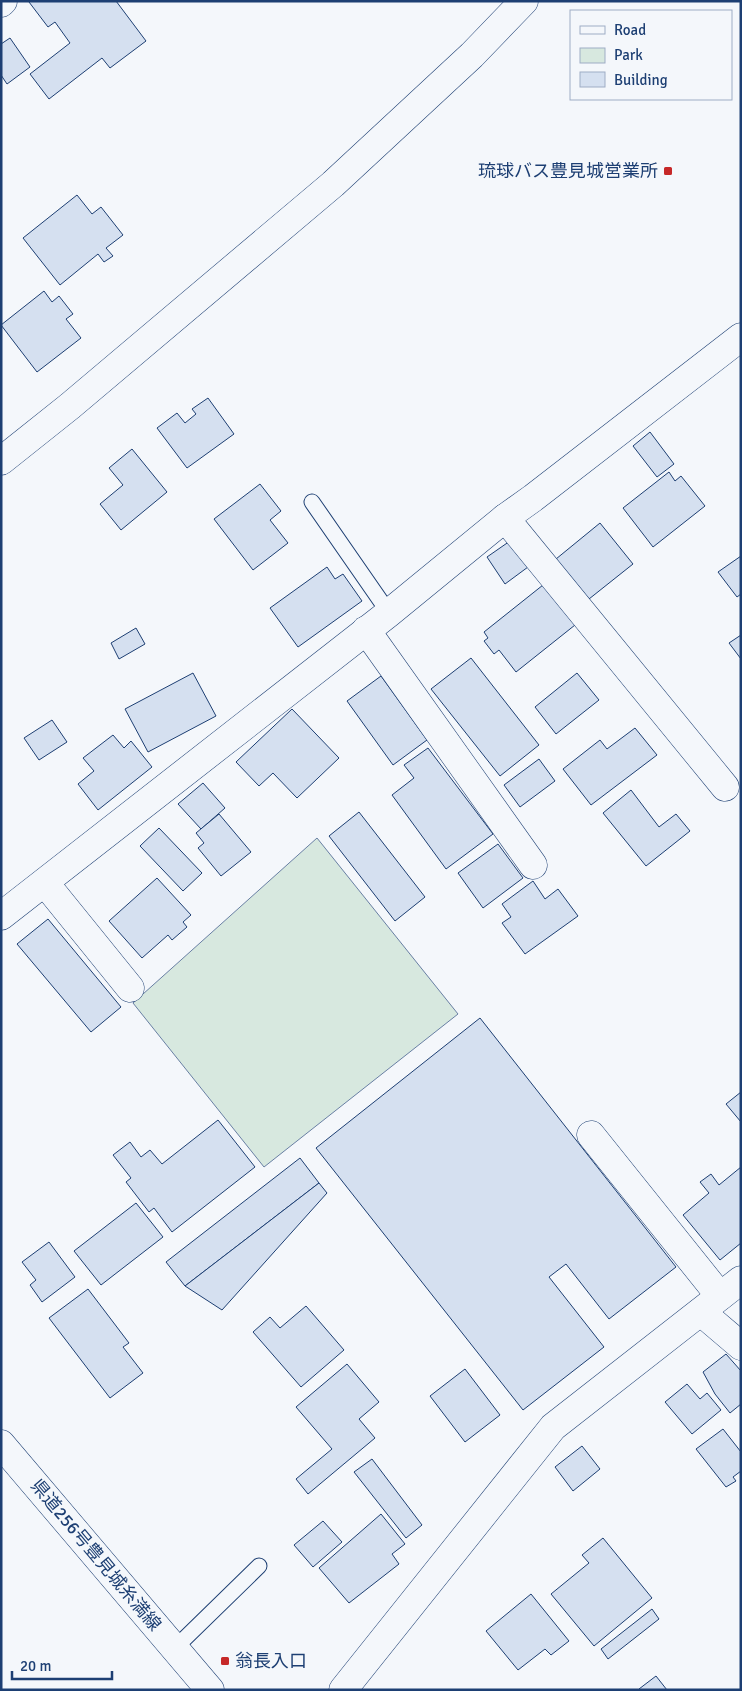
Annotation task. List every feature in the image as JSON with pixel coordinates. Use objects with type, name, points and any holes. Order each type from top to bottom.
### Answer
[{"type":"street","points":[[1,461],[70,406],[333,184],[472,55],[524,1]]},
{"type":"street","points":[[1,916],[389,613],[505,518],[741,337]]},
{"type":"street","points":[[505,518],[725,787]]},
{"type":"street","points":[[366,630],[533,864]]},
{"type":"street","points":[[45,883],[130,988]]},
{"type":"street","points":[[591,1135],[721,1296],[741,1346]]},
{"type":"street","points":[[343,1690],[553,1427],[721,1296]]},
{"type":"street","name":"県道256号豊見城糸満線","points":[[1,1444],[210,1690]]},
{"type":"lane","points":[[312,502],[389,613]]},
{"type":"lane","points":[[175,1648],[260,1566]]},
{"type":"green space","points":[[317,838],[458,1014],[264,1167],[133,1003]]},
{"type":"building","points":[[30,1],[116,1],[146,41],[110,68],[102,58],[49,99],[30,74],[70,43],[55,22],[48,27]]},
{"type":"building","points":[[10,38],[30,67],[7,84],[1,75],[1,44]]},
{"type":"building","points":[[77,195],[92,214],[101,207],[123,235],[106,248],[113,256],[104,262],[98,254],[60,285],[23,238]]},
{"type":"building","points":[[44,291],[52,302],[59,296],[73,314],[66,319],[81,338],[37,372],[1,325]]},
{"type":"building","points":[[208,398],[234,434],[187,468],[157,428],[177,413],[185,423],[196,414],[192,409]]},
{"type":"building","points":[[650,432],[674,464],[657,477],[633,446]]},
{"type":"building","points":[[132,449],[167,492],[121,530],[100,504],[123,485],[109,468]]},
{"type":"building","points":[[669,472],[675,481],[681,476],[705,506],[653,547],[623,508]]},
{"type":"building","points":[[260,484],[281,511],[270,520],[288,543],[253,570],[214,519]]},
{"type":"building","points":[[600,523],[633,564],[589,599],[556,559]]},
{"type":"building","points":[[510,541],[528,567],[505,584],[487,557]]},
{"type":"building","points":[[741,556],[741,594],[737,597],[718,572]]},
{"type":"building","points":[[327,567],[335,579],[343,574],[362,601],[298,647],[270,608]]},
{"type":"building","points":[[543,585],[575,625],[516,672],[499,650],[494,654],[484,641],[488,638],[484,632]]},
{"type":"building","points":[[136,628],[145,644],[119,659],[111,643]]},
{"type":"building","points":[[741,635],[741,659],[729,643]]},
{"type":"building","points":[[471,658],[539,745],[500,776],[431,689]]},
{"type":"building","points":[[193,673],[216,716],[148,752],[125,709]]},
{"type":"building","points":[[577,673],[599,700],[556,734],[535,707]]},
{"type":"building","points":[[381,676],[427,740],[393,765],[347,701]]},
{"type":"building","points":[[292,709],[339,758],[297,798],[273,773],[259,786],[236,762]]},
{"type":"building","points":[[52,720],[67,742],[39,760],[24,738]]},
{"type":"building","points":[[635,728],[657,755],[591,805],[563,769],[600,740],[607,749]]},
{"type":"building","points":[[113,735],[124,748],[131,741],[152,767],[98,810],[78,784],[94,771],[83,758]]},
{"type":"building","points":[[428,748],[493,834],[446,869],[392,795],[414,778],[404,765]]},
{"type":"building","points":[[539,759],[555,781],[520,807],[504,785]]},
{"type":"building","points":[[203,783],[225,808],[201,829],[178,804]]},
{"type":"building","points":[[631,790],[659,827],[676,814],[690,831],[646,866],[603,813]]},
{"type":"building","points":[[359,812],[425,897],[395,921],[329,836]]},
{"type":"building","points":[[219,814],[251,852],[221,876],[198,848],[204,843],[196,833]]},
{"type":"building","points":[[159,828],[202,873],[183,891],[140,846]]},
{"type":"building","points":[[498,844],[523,878],[483,908],[458,873]]},
{"type":"building","points":[[157,878],[191,915],[183,922],[187,927],[172,940],[168,935],[142,958],[109,921]]},
{"type":"building","points":[[533,881],[545,899],[558,889],[578,916],[525,954],[502,923],[511,917],[502,904]]},
{"type":"building","points":[[48,919],[121,1007],[91,1032],[17,944]]},
{"type":"building","points":[[480,1018],[676,1267],[609,1319],[566,1264],[549,1277],[604,1347],[523,1410],[316,1148]]},
{"type":"building","points":[[741,1092],[741,1122],[726,1104]]},
{"type":"building","points":[[218,1120],[255,1167],[172,1232],[154,1208],[149,1212],[126,1182],[131,1178],[113,1155],[130,1142],[141,1157],[150,1150],[162,1164]]},
{"type":"building","points":[[300,1158],[319,1183],[185,1286],[166,1262]]},
{"type":"building","points":[[741,1167],[741,1243],[720,1260],[683,1215],[709,1193],[700,1182],[711,1174],[719,1185]]},
{"type":"building","points":[[319,1183],[327,1193],[222,1310],[185,1286]]},
{"type":"building","points":[[136,1203],[163,1237],[101,1285],[74,1251]]},
{"type":"building","points":[[49,1242],[75,1277],[42,1302],[30,1285],[36,1280],[22,1262]]},
{"type":"building","points":[[88,1289],[129,1343],[123,1347],[143,1373],[110,1398],[49,1318]]},
{"type":"building","points":[[306,1306],[344,1350],[301,1387],[253,1332],[270,1317],[280,1328]]},
{"type":"building","points":[[726,1354],[741,1371],[741,1404],[730,1413],[715,1394],[703,1372]]},
{"type":"building","points":[[347,1364],[379,1402],[359,1419],[375,1438],[308,1494],[296,1479],[332,1449],[296,1407]]},
{"type":"building","points":[[465,1369],[500,1415],[465,1442],[430,1396]]},
{"type":"building","points":[[687,1384],[700,1399],[707,1393],[721,1410],[692,1434],[665,1402]]},
{"type":"building","points":[[723,1429],[741,1452],[741,1471],[733,1477],[736,1481],[726,1487],[696,1449]]},
{"type":"building","points":[[582,1446],[600,1469],[573,1491],[555,1467]]},
{"type":"building","points":[[372,1459],[422,1525],[406,1538],[354,1472]]},
{"type":"building","points":[[381,1514],[405,1544],[392,1554],[399,1564],[349,1603],[319,1568]]},
{"type":"building","points":[[323,1521],[342,1542],[313,1567],[294,1545]]},
{"type":"building","points":[[603,1538],[652,1598],[594,1646],[551,1594],[589,1563],[582,1555]]},
{"type":"building","points":[[531,1594],[569,1641],[551,1655],[545,1649],[518,1670],[486,1631]]},
{"type":"building","points":[[652,1609],[659,1619],[608,1659],[601,1649]]},
{"type":"building","points":[[656,1676],[667,1690],[638,1690],[639,1689]]},
{"type":"place","name":"琉球バス豊見城営業所","points":[[668,171]]},
{"type":"place","name":"翁長入口","points":[[225,1661]]}]
